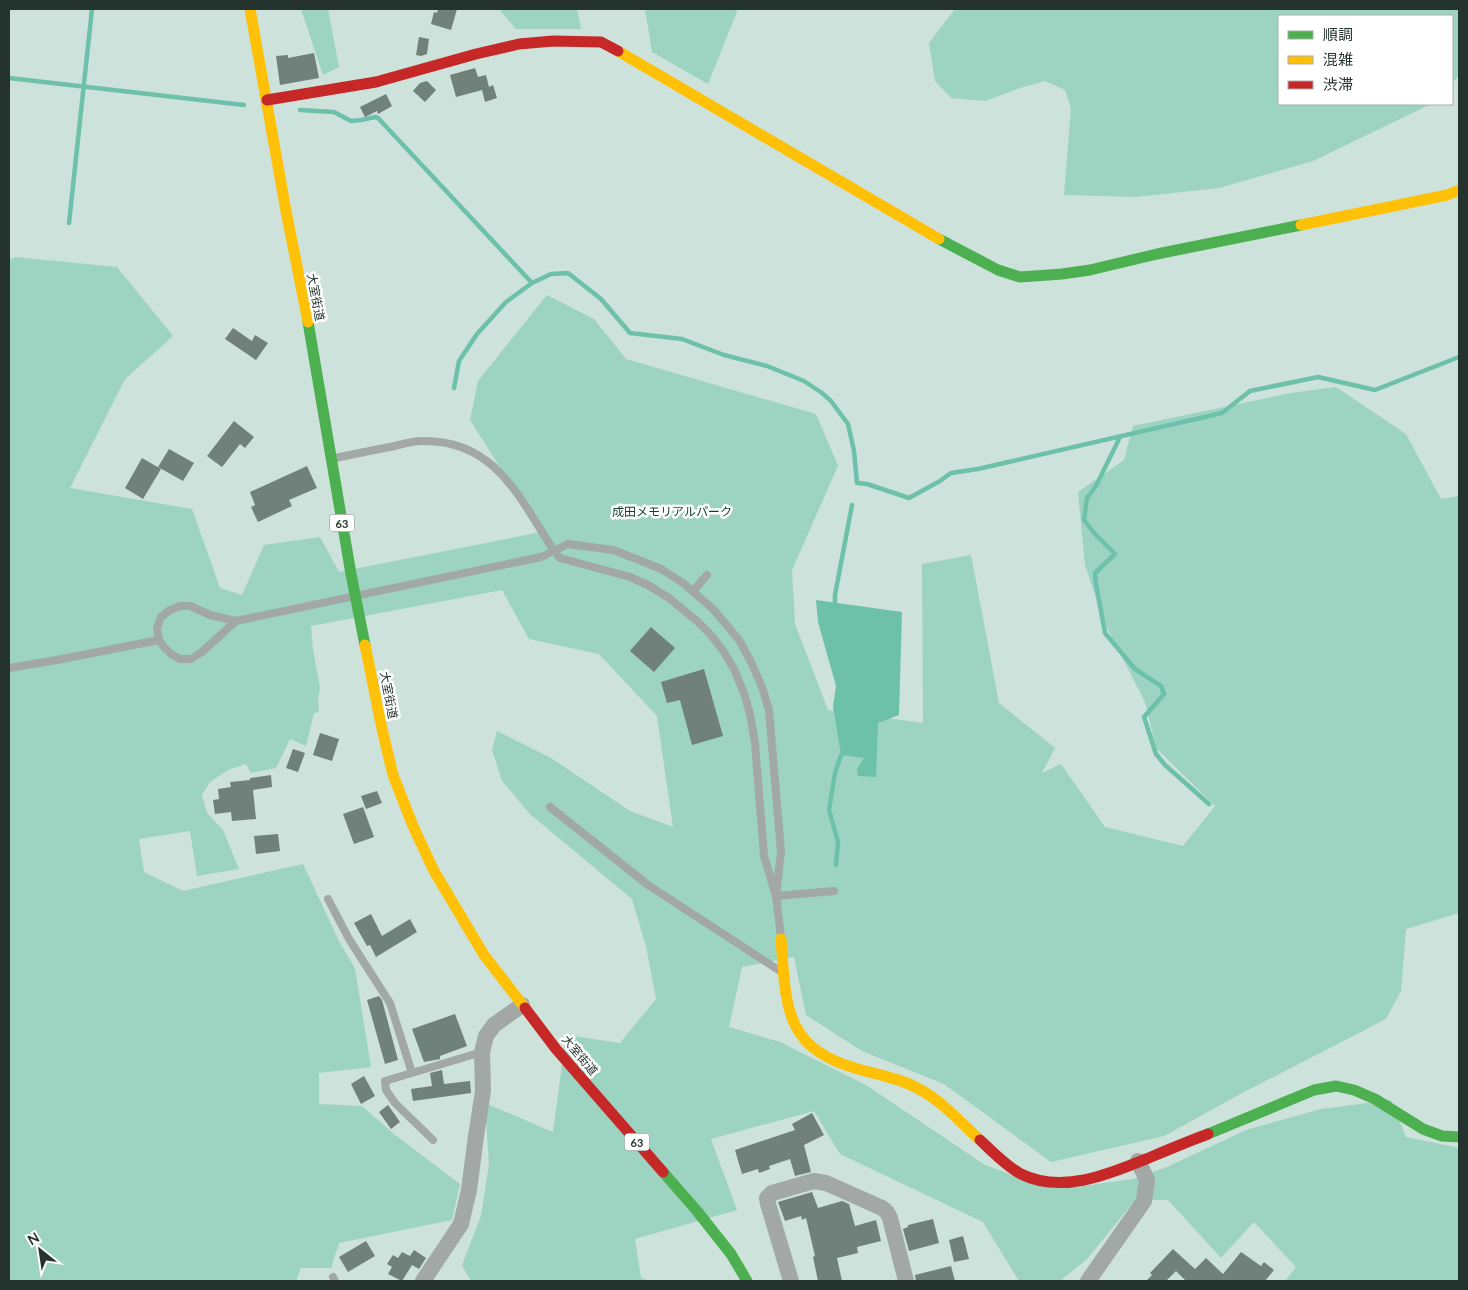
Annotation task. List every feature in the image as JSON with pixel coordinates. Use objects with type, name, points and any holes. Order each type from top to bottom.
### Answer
[{"type":"street","name":"大室街道","points":[[250,9],[314,355],[351,574],[393,775],[413,826],[434,871],[484,955],[556,1049],[697,1211],[731,1254],[747,1281]]},
{"type":"street","points":[[267,100],[376,82],[519,44],[579,40],[601,42],[923,231],[998,270],[1020,277],[1090,270],[1158,254],[1447,195],[1459,190]]},
{"type":"street","points":[[781,939],[786,1000],[792,1020],[803,1039],[818,1054],[833,1062],[905,1082],[920,1090],[934,1099],[1008,1165],[1023,1175],[1041,1180],[1063,1182],[1085,1180],[1109,1174],[1314,1090],[1336,1086],[1354,1090],[1375,1099],[1423,1129],[1442,1136],[1459,1137]]},
{"type":"street","points":[[423,1281],[461,1224],[469,1190],[483,1092],[482,1052],[486,1036],[494,1025],[522,1005]]},
{"type":"street","points":[[1088,1281],[1144,1201],[1147,1180],[1138,1161]]},
{"type":"street","points":[[791,1281],[768,1204],[768,1198],[772,1193],[814,1181],[826,1183],[887,1212],[906,1281]]},
{"type":"lane","points":[[331,458],[420,441],[447,443],[472,451],[491,463],[510,483],[560,558],[630,577],[669,598],[698,620],[722,650],[734,669],[750,714],[755,743],[764,856],[776,896],[781,939]]},
{"type":"lane","points":[[236,621],[202,652],[191,659],[180,659],[171,654],[160,640],[157,628],[161,617],[170,610],[180,606],[190,606],[210,615],[236,621],[541,557],[568,544],[614,550],[661,570],[693,591],[713,610],[739,640],[762,687],[769,710],[781,852],[776,896]]},
{"type":"lane","points":[[693,591],[707,574]]},
{"type":"lane","points":[[9,668],[160,640]]},
{"type":"lane","points":[[550,807],[648,885],[784,974]]},
{"type":"lane","points":[[776,896],[834,891]]},
{"type":"lane","points":[[328,900],[349,939],[390,1003],[412,1073]]},
{"type":"lane","points":[[433,1140],[395,1103],[386,1090],[385,1081],[482,1052]]},
{"type":"green space","points":[[301,9],[328,9],[339,67],[323,75]]},
{"type":"green space","points":[[499,9],[577,9],[581,29],[516,29]]},
{"type":"green space","points":[[645,9],[738,9],[708,84],[652,52]]},
{"type":"green space","points":[[955,9],[1459,9],[1459,76],[1453,82],[1453,15],[1278,15],[1278,105],[1429,105],[1313,161],[1219,188],[1136,197],[1064,195],[1071,108],[1065,90],[1045,81],[985,101],[951,98],[935,81],[929,43]]},
{"type":"green space","name":"成田メモリアルパーク","points":[[15,257],[117,267],[173,336],[125,379],[70,488],[192,509],[220,588],[242,595],[264,545],[320,537],[339,572],[541,532],[470,420],[478,381],[547,295],[594,319],[626,359],[816,414],[838,466],[792,570],[795,624],[828,710],[923,723],[922,564],[971,555],[999,703],[1055,748],[1042,773],[1061,764],[1105,827],[1183,846],[1215,806],[1156,748],[1145,702],[1104,622],[1085,565],[1078,492],[1124,460],[1133,426],[1291,393],[1336,387],[1406,434],[1441,499],[1459,496],[1459,913],[1406,929],[1401,991],[1386,1019],[1244,1092],[1164,1136],[1051,1162],[944,1084],[862,1051],[806,1015],[794,957],[742,967],[729,1027],[780,1042],[866,1085],[985,1165],[1027,1181],[1076,1187],[1133,1179],[1167,1167],[1246,1130],[1321,1109],[1391,1100],[1406,1137],[1459,1148],[1459,1281],[1285,1281],[1296,1267],[1254,1222],[1221,1258],[1168,1200],[1135,1200],[1087,1259],[1060,1281],[1019,1281],[983,1222],[840,1154],[814,1111],[711,1139],[737,1210],[635,1239],[641,1278],[650,1281],[471,1281],[462,1265],[481,1216],[489,1164],[485,1103],[553,1132],[566,1035],[620,1043],[656,999],[646,946],[632,899],[530,814],[502,781],[492,750],[497,731],[551,758],[630,811],[673,827],[657,716],[599,654],[529,639],[502,590],[311,626],[320,688],[319,712],[314,713],[306,746],[290,739],[276,768],[251,773],[246,764],[228,770],[210,782],[202,795],[207,813],[223,830],[239,869],[197,876],[190,831],[139,839],[144,872],[183,891],[303,864],[339,941],[355,969],[371,1067],[319,1073],[319,1104],[362,1106],[394,1134],[460,1184],[452,1220],[339,1243],[331,1268],[301,1268],[296,1281],[9,1281],[9,260]]},
{"type":"shaded area","points":[[816,600],[902,612],[899,715],[878,723],[876,777],[858,776],[857,769],[864,758],[841,755],[833,706],[836,686],[818,622]]},
{"type":"building","points":[[438,9],[457,9],[451,30],[431,24],[434,12],[437,13]]},
{"type":"building","points":[[419,37],[429,39],[427,54],[421,56],[416,55]]},
{"type":"building","points":[[314,53],[319,78],[280,85],[276,56],[288,55],[288,58]]},
{"type":"building","points":[[475,68],[478,77],[486,75],[489,87],[493,85],[497,98],[485,102],[482,90],[456,97],[450,75]]},
{"type":"building","points":[[427,81],[436,90],[425,102],[413,91],[420,83]]},
{"type":"building","points":[[386,94],[392,106],[378,114],[377,111],[365,117],[360,107]]},
{"type":"building","points":[[233,328],[252,341],[255,335],[268,343],[256,360],[225,339]]},
{"type":"building","points":[[234,421],[254,437],[245,448],[240,444],[222,467],[207,456]]},
{"type":"building","points":[[169,449],[194,463],[183,481],[158,467]]},
{"type":"building","points":[[142,458],[161,469],[143,499],[125,488]]},
{"type":"building","points":[[307,466],[317,488],[289,500],[292,506],[258,522],[251,507],[255,505],[250,492]]},
{"type":"building","points":[[651,627],[675,648],[654,672],[630,651]]},
{"type":"building","points":[[704,669],[723,736],[692,745],[680,700],[667,703],[661,682]]},
{"type":"building","points":[[320,733],[339,739],[332,761],[313,755]]},
{"type":"building","points":[[293,749],[305,753],[298,772],[286,768]]},
{"type":"building","points":[[271,775],[272,787],[253,790],[256,819],[232,821],[231,812],[215,814],[213,800],[219,799],[218,789],[231,787],[230,782]]},
{"type":"building","points":[[377,791],[382,803],[366,809],[361,796]]},
{"type":"building","points":[[363,807],[374,837],[354,844],[343,814]]},
{"type":"building","points":[[278,834],[280,851],[256,854],[254,836]]},
{"type":"building","points":[[371,914],[382,936],[410,919],[417,932],[376,957],[370,945],[367,946],[354,923]]},
{"type":"building","points":[[379,996],[382,1000],[398,1060],[385,1064],[367,1000]]},
{"type":"building","points":[[455,1014],[467,1046],[440,1056],[440,1059],[424,1062],[412,1029]]},
{"type":"building","points":[[442,1070],[444,1084],[470,1081],[471,1093],[413,1101],[411,1089],[432,1086],[430,1073]]},
{"type":"building","points":[[364,1076],[375,1096],[361,1104],[351,1084]]},
{"type":"building","points":[[388,1105],[400,1122],[391,1129],[379,1112]]},
{"type":"building","points":[[812,1113],[824,1135],[804,1145],[811,1172],[795,1176],[790,1159],[769,1166],[770,1169],[759,1173],[758,1169],[742,1174],[735,1150],[795,1130],[792,1124]]},
{"type":"building","points":[[812,1192],[818,1208],[842,1201],[849,1204],[855,1226],[876,1220],[881,1241],[857,1247],[858,1253],[837,1258],[842,1281],[818,1281],[813,1257],[815,1256],[806,1218],[802,1220],[801,1216],[785,1221],[778,1202]]},
{"type":"building","points":[[933,1219],[939,1243],[909,1251],[903,1229],[908,1227],[908,1225]]},
{"type":"building","points":[[963,1236],[969,1259],[954,1262],[949,1240]]},
{"type":"building","points":[[366,1241],[375,1256],[348,1272],[339,1257]]},
{"type":"building","points":[[1173,1249],[1195,1269],[1206,1258],[1223,1274],[1241,1252],[1261,1266],[1264,1262],[1274,1270],[1265,1281],[1184,1281],[1176,1271],[1166,1281],[1146,1281],[1152,1275],[1150,1273]]},
{"type":"building","points":[[414,1250],[426,1258],[419,1269],[412,1265],[402,1281],[388,1274],[392,1267],[387,1264],[393,1255],[398,1258],[402,1252],[410,1256]]},
{"type":"building","points":[[951,1266],[955,1281],[916,1281],[915,1275]]},
{"type":"waterway","points":[[69,223],[92,9]]},
{"type":"waterway","points":[[9,78],[244,105]]},
{"type":"waterway","points":[[300,110],[334,112],[351,121],[378,118],[532,283],[551,274],[568,273],[601,299],[630,333],[682,339],[724,355],[767,366],[804,381],[831,401],[848,424],[854,451],[857,483],[867,484],[909,498],[951,473],[978,469],[1222,413],[1250,391],[1318,377],[1375,390],[1459,357]]},
{"type":"waterway","points":[[454,388],[459,361],[477,334],[506,302],[532,283]]},
{"type":"waterway","points":[[1120,437],[1096,486],[1087,498],[1084,520],[1115,554],[1095,573],[1105,633],[1135,669],[1161,686],[1164,694],[1144,717],[1156,754],[1165,765],[1209,804]]},
{"type":"waterway","points":[[835,602],[852,505]]},
{"type":"waterway","points":[[836,865],[838,842],[829,810],[835,773],[841,755]]},
{"type":"traffic: fast","points":[[939,239],[998,270],[1020,277],[1090,270],[1157,254],[1301,225]]},
{"type":"traffic: fast","points":[[308,322],[365,645]]},
{"type":"traffic: fast","points":[[1208,1134],[1314,1090],[1336,1086],[1354,1090],[1375,1099],[1423,1129],[1442,1136],[1459,1137]]},
{"type":"traffic: fast","points":[[663,1172],[731,1254],[747,1281]]},
{"type":"traffic: slow","points":[[250,9],[308,322]]},
{"type":"traffic: slow","points":[[618,51],[939,239]]},
{"type":"traffic: slow","points":[[1301,225],[1447,195],[1459,190]]},
{"type":"traffic: slow","points":[[365,645],[393,775],[413,826],[434,871],[484,955],[525,1008]]},
{"type":"traffic: slow","points":[[781,939],[788,1004],[793,1021],[802,1036],[815,1049],[833,1060],[858,1069],[897,1079],[919,1089],[943,1106],[980,1140]]},
{"type":"traffic: jam","points":[[267,100],[376,82],[519,44],[553,41],[601,42],[618,51]]},
{"type":"traffic: jam","points":[[525,1008],[556,1049],[663,1172]]},
{"type":"traffic: jam","points":[[980,1140],[1005,1163],[1021,1174],[1037,1180],[1070,1182],[1104,1175],[1208,1134]]}]
